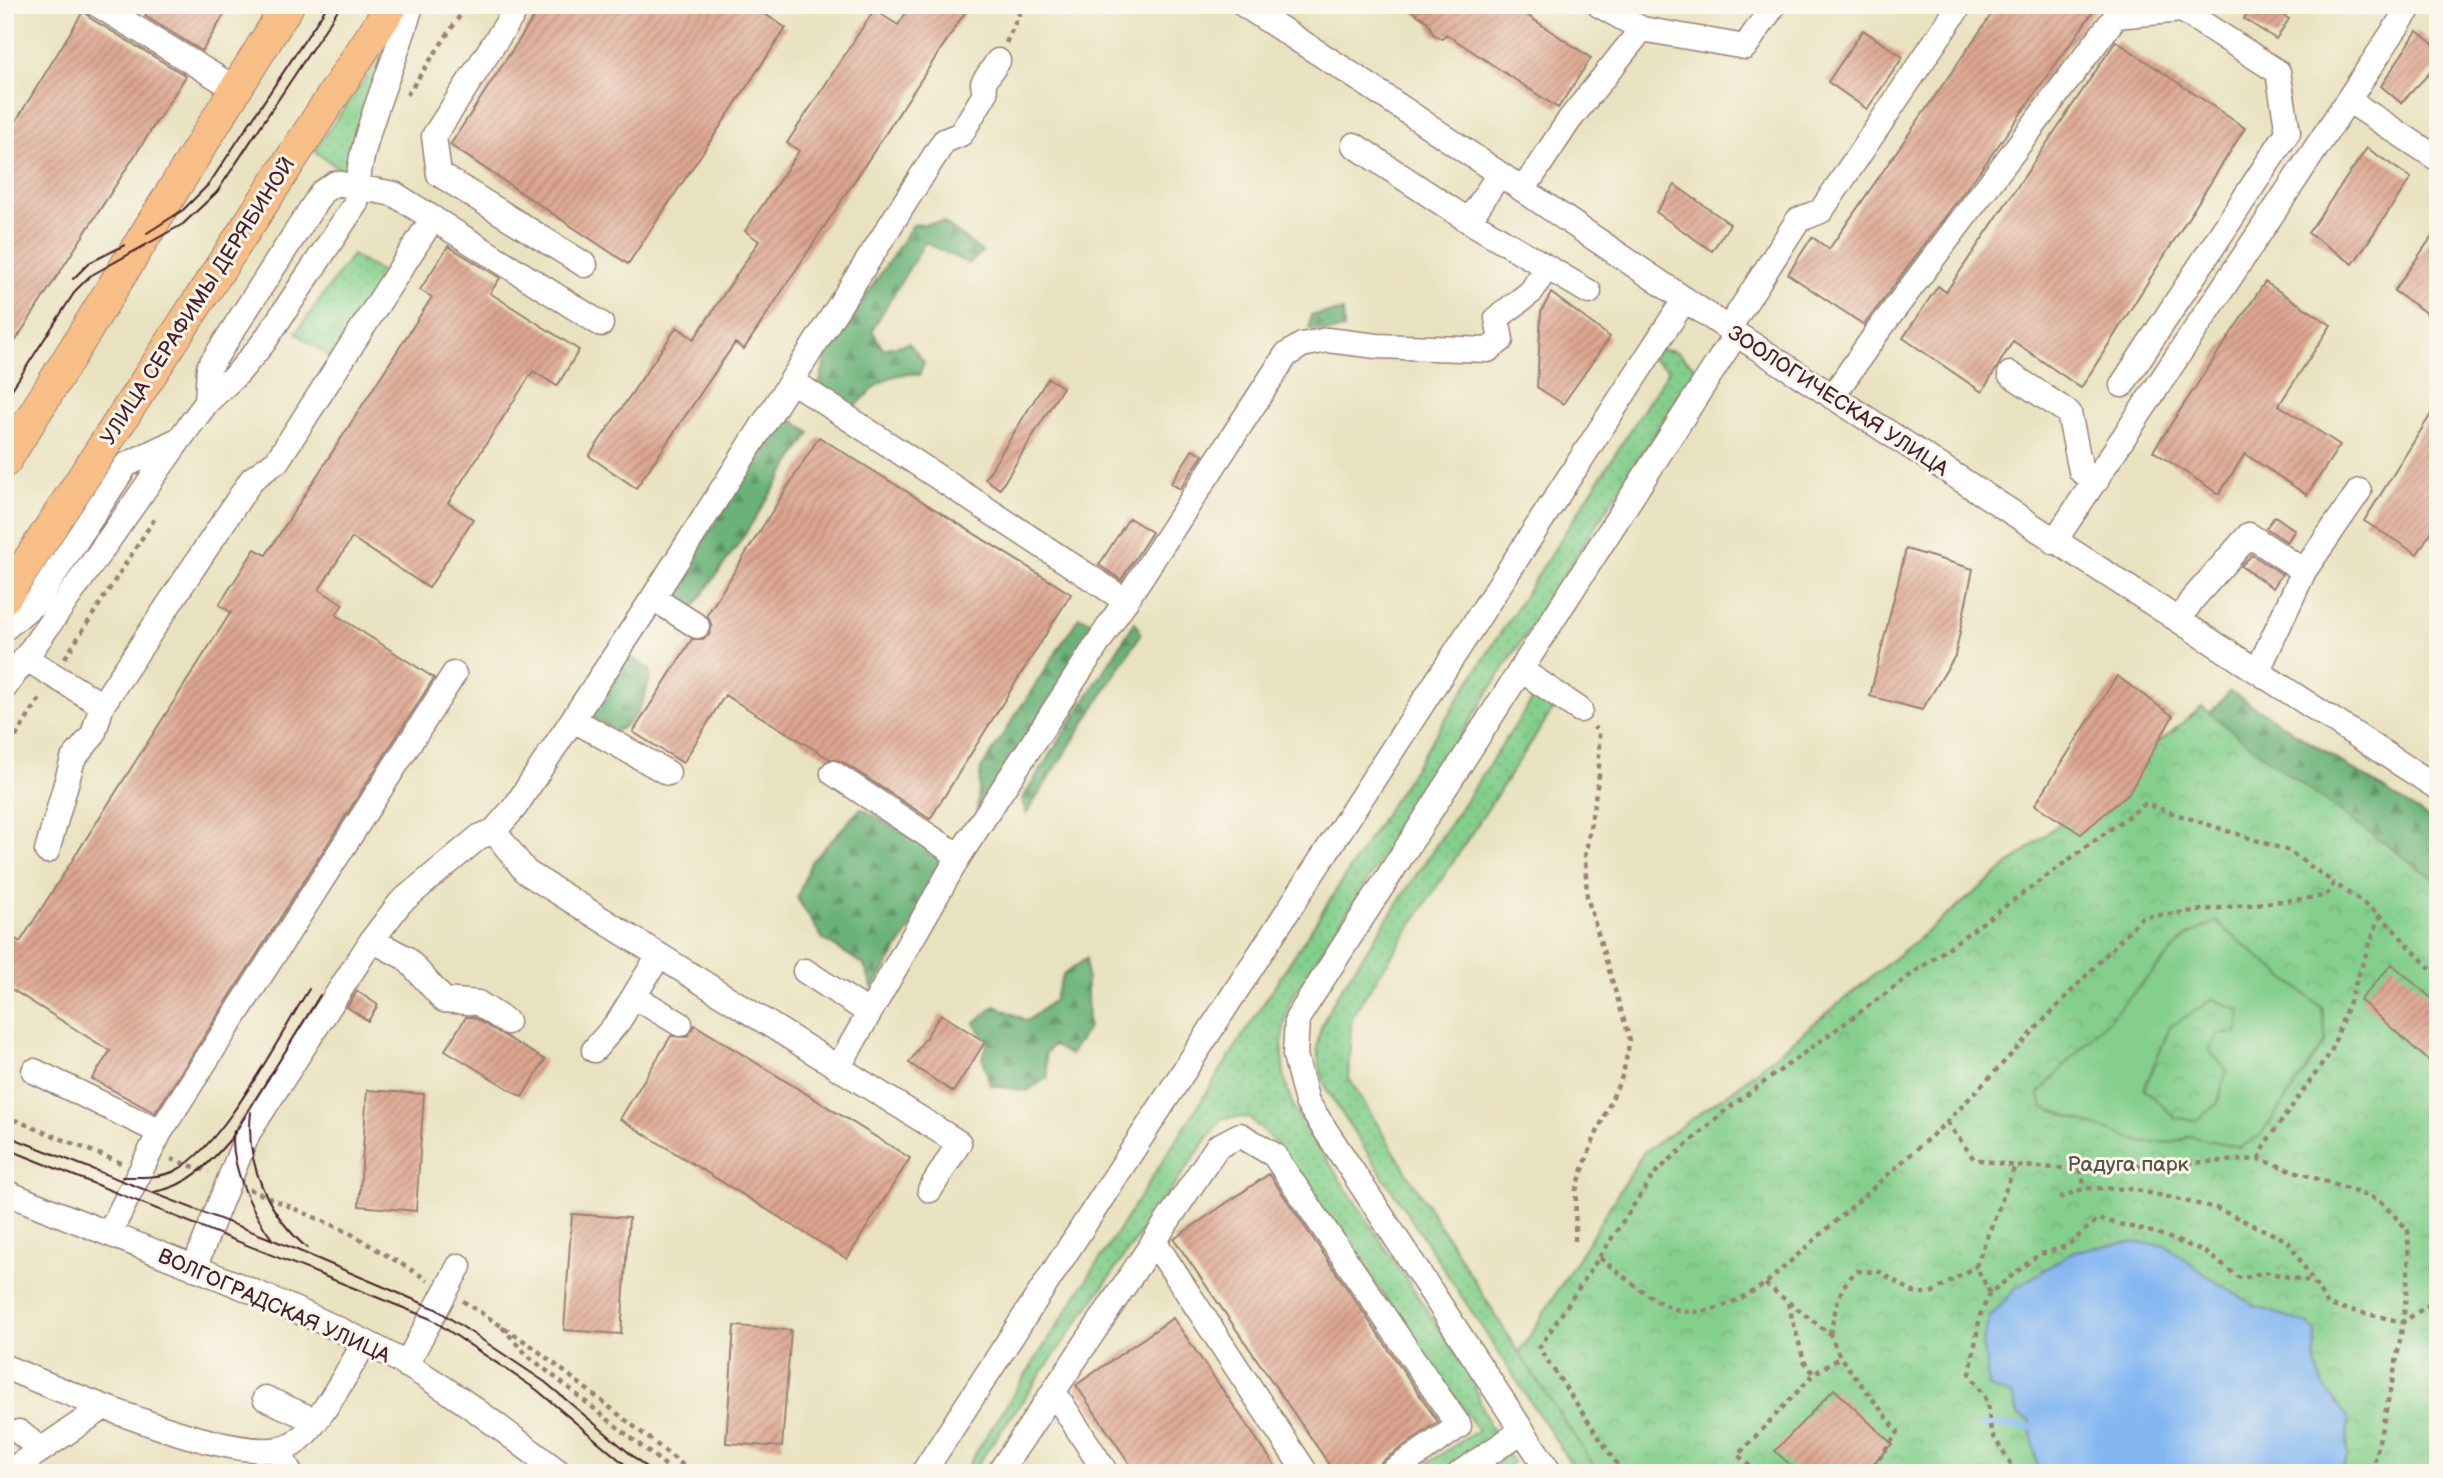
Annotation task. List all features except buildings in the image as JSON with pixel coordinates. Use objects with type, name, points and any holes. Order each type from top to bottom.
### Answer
[{"type":"main road","points":[[5,461],[288,5]]},
{"type":"main road","name":"УЛИЦА СЕРАФИМЫ ДЕРЯБИНОЙ","points":[[5,597],[392,5]]},
{"type":"street","points":[[98,5],[236,89]]},
{"type":"street","points":[[5,687],[178,440],[207,402],[238,373],[264,342],[356,203],[356,185],[374,112],[411,5]]},
{"type":"street","points":[[519,5],[434,136],[439,174],[584,265]]},
{"type":"street","name":"ЗООЛОГИЧЕСКАЯ УЛИЦА","points":[[1244,5],[1832,397],[2054,542],[2181,619],[2438,788]]},
{"type":"street","points":[[1599,5],[1642,29],[1745,47],[1774,5]]},
{"type":"street","points":[[1550,1473],[1307,1102],[1295,1055],[1297,1019],[1521,670],[1798,220],[1821,211],[1960,5]]},
{"type":"street","points":[[2054,542],[2411,5]]},
{"type":"street","points":[[1832,397],[1878,331],[2116,16],[2182,10],[2278,72],[2288,132],[2122,385]]},
{"type":"street","points":[[1523,190],[1570,119],[1642,29]]},
{"type":"street","points":[[194,1268],[248,1133],[372,940],[400,903],[415,889],[479,837],[494,831],[516,807],[653,598],[944,141],[961,134],[985,94],[983,83],[998,61]]},
{"type":"street","points":[[2348,100],[2438,159]]},
{"type":"street","points":[[1354,145],[1469,221],[1588,292]]},
{"type":"street","points":[[1469,221],[1499,174]]},
{"type":"street","points":[[207,402],[209,367],[322,192],[336,183],[394,194],[601,324]]},
{"type":"street","points":[[47,851],[73,759],[93,734],[102,705],[252,479],[277,461],[433,218]]},
{"type":"street","points":[[838,1069],[868,1012],[960,856],[1286,355],[1302,345],[1327,340],[1377,346],[1488,350],[1501,340],[1497,318],[1531,292],[1547,267]]},
{"type":"street","points":[[923,1473],[1685,299]]},
{"type":"street","points":[[2010,374],[2069,413],[2081,471],[2097,480]]},
{"type":"street","points":[[792,381],[1126,601]]},
{"type":"street","points":[[5,628],[36,602],[126,465],[178,440]]},
{"type":"street","points":[[2258,670],[2304,571],[2358,491]]},
{"type":"street","points":[[2181,619],[2191,601],[2249,535],[2304,571]]},
{"type":"street","points":[[653,598],[697,626]]},
{"type":"street","points":[[25,658],[102,705]]},
{"type":"street","points":[[1521,670],[1580,710]]},
{"type":"street","points":[[109,1234],[160,1132],[454,674]]},
{"type":"street","points":[[574,720],[668,773]]},
{"type":"street","points":[[833,773],[960,856]]},
{"type":"street","points":[[494,831],[526,872],[959,1143],[930,1191]]},
{"type":"street","points":[[372,940],[406,958],[444,1000],[478,1003],[507,1023]]},
{"type":"street","points":[[594,1050],[618,1022],[658,957]]},
{"type":"street","points":[[805,971],[868,1012]]},
{"type":"street","points":[[635,997],[680,1024]]},
{"type":"street","points":[[34,1071],[160,1132]]},
{"type":"street","points":[[999,1473],[1217,1147],[1240,1135],[1274,1155],[1459,1426],[1390,1473]]},
{"type":"street","name":"ВОЛГОГРАДСКАЯ УЛИЦА","points":[[5,1192],[194,1268],[365,1342],[406,1365],[492,1422],[560,1473]]},
{"type":"street","points":[[1154,1243],[1306,1473]]},
{"type":"street","points":[[406,1365],[459,1266]]},
{"type":"street","points":[[5,1367],[104,1407],[207,1442],[278,1449],[293,1445],[316,1420],[365,1342]]},
{"type":"street","points":[[1054,1392],[1106,1473]]},
{"type":"street","points":[[265,1398],[316,1420]]},
{"type":"street","points":[[10,1471],[104,1407]]},
{"type":"street","points":[[1460,1473],[1522,1431]]},
{"type":"street","points":[[19,1432],[40,1449]]},
{"type":"street","points":[[278,1449],[290,1473]]},
{"type":"path","points":[[374,112],[394,109],[405,98],[467,5]]},
{"type":"path","points":[[998,61],[1023,5]]},
{"type":"path","points":[[5,754],[160,511]]},
{"type":"path","points":[[1575,1241],[1576,1190],[1591,1146],[1623,1074],[1630,1040],[1587,897],[1585,857],[1599,775],[1599,733],[1580,710]]},
{"type":"path","points":[[1623,1473],[1539,1349],[1655,1173],[1726,1110],[2145,804],[2289,851],[2380,915],[2438,977]]},
{"type":"path","points":[[1600,1258],[1662,1306],[1697,1314],[1731,1305],[1765,1284],[1947,1122],[2142,917],[2326,896],[2334,883]]},
{"type":"path","points":[[2259,1159],[2267,1141],[2331,1052],[2380,915]]},
{"type":"path","points":[[5,1116],[141,1170],[163,1158],[188,1163],[348,1232],[495,1319],[693,1473]]},
{"type":"path","points":[[1947,1122],[1974,1158],[2015,1166],[2080,1169],[2259,1159],[2379,1200],[2408,1230],[2410,1269],[2403,1322],[2372,1473]]},
{"type":"path","points":[[1830,1334],[1840,1291],[1845,1280],[1857,1271],[1880,1272],[1915,1293],[1931,1293],[1976,1266],[2015,1166]]},
{"type":"path","points":[[2080,1169],[2085,1188]]},
{"type":"path","points":[[2059,1198],[2085,1188],[2132,1189],[2216,1208],[2288,1241],[2328,1306],[2403,1322],[2438,1299]]},
{"type":"path","points":[[2016,1473],[1991,1432],[1988,1402],[1970,1374],[1980,1315],[1990,1293],[2038,1255],[2067,1246],[2098,1219],[2156,1233],[2204,1251],[2241,1279],[2264,1272],[2314,1282]]},
{"type":"path","points":[[1976,1266],[1990,1293]]},
{"type":"path","points":[[1765,1284],[1830,1334],[1840,1357],[1898,1432],[1876,1463],[1881,1473]]},
{"type":"path","points":[[1787,1301],[1804,1361],[1814,1374]]},
{"type":"path","points":[[495,1319],[527,1355],[676,1473]]},
{"type":"path","points":[[1757,1473],[1738,1455],[1814,1374],[1840,1357]]},
{"type":"green space","points":[[392,40],[351,177],[314,151]]},
{"type":"green space","points":[[943,222],[982,252],[969,264],[925,242],[872,330],[883,349],[909,343],[924,362],[919,375],[900,374],[892,377],[877,386],[856,406],[842,406],[820,382],[826,356],[913,225]]},
{"type":"green space","points":[[352,255],[386,275],[336,361],[296,333]]},
{"type":"green space","points":[[1343,311],[1344,329],[1326,332],[1309,329],[1311,315]]},
{"type":"green space","points":[[1657,349],[1676,352],[1697,368],[1290,1001],[1283,1029],[1283,1071],[1296,1113],[1470,1375],[1490,1427],[1513,1463],[1497,1473],[1413,1473],[1478,1430],[1275,1142],[1248,1117],[1222,1118],[971,1473],[963,1473],[1669,370],[1651,358]]},
{"type":"green space","points":[[786,415],[810,433],[737,546],[691,611],[671,591]]},
{"type":"green space","points":[[1079,617],[1100,624],[977,812],[981,769]]},
{"type":"green space","points":[[1135,622],[1141,634],[1026,814],[1022,799]]},
{"type":"green space","points":[[633,658],[650,670],[645,697],[630,721],[615,731],[593,718],[592,707],[623,661]]},
{"type":"green space","points":[[2230,691],[2438,824],[2438,939],[2191,735]]},
{"type":"green space","points":[[1536,694],[1555,706],[1352,1016],[1348,1077],[1519,1353],[1599,1473],[1577,1473],[1328,1092],[1322,1077],[1318,1052],[1321,1029],[1339,992]]},
{"type":"green space","name":"Радуга парк","points":[[2202,707],[2278,767],[2438,882],[2438,1473],[1599,1473],[1519,1353],[1643,1153],[1734,1089]]},
{"type":"green space","points":[[861,808],[935,851],[945,872],[873,989],[864,965],[823,939],[797,898],[811,862]]},
{"type":"green space","points":[[2216,922],[2322,1008],[2326,1041],[2261,1135],[2240,1147],[2189,1136],[2177,1142],[2144,1143],[2043,1107],[2039,1093],[2188,935]],"holes":[[[2213,999],[2241,1011],[2237,1034],[2219,1034],[2209,1050],[2227,1070],[2217,1105],[2196,1120],[2176,1118],[2144,1089],[2170,1027]]]},
{"type":"green space","points":[[1086,959],[1088,1028],[1070,1055],[1053,1045],[1045,1054],[1048,1077],[1027,1091],[990,1085],[983,1058],[988,1041],[974,1023],[995,1006],[1027,1021],[1054,1000],[1063,975]]},
{"type":"water","points":[[2128,1242],[2165,1245],[2255,1306],[2308,1324],[2316,1332],[2315,1358],[2322,1384],[2348,1418],[2347,1457],[2341,1473],[2041,1473],[2038,1470],[2031,1421],[2019,1416],[2012,1395],[1989,1388],[1983,1341],[1990,1317],[2016,1288],[2074,1251]]},
{"type":"waterway","points":[[1982,1425],[2030,1427]]},
{"type":"tram line","points":[[147,233],[183,210],[209,184],[328,5]]},
{"type":"tram line","points":[[5,400],[76,290],[90,276],[183,224],[217,192],[341,5]]},
{"type":"tram line","points":[[73,279],[89,263],[125,245]]},
{"type":"tram line","points":[[122,1177],[163,1175],[175,1171],[194,1158],[231,1115],[309,989]]},
{"type":"tram line","points":[[154,1192],[189,1179],[233,1136],[320,995]]},
{"type":"tram line","points":[[251,1112],[252,1150],[262,1187],[281,1220],[307,1248]]},
{"type":"tram line","points":[[234,1130],[233,1143],[238,1172],[257,1216],[272,1239]]},
{"type":"tram line","points":[[5,1135],[271,1239],[436,1309],[545,1382],[653,1473]]},
{"type":"tram line","points":[[5,1148],[431,1319],[537,1390],[635,1473]]}]
